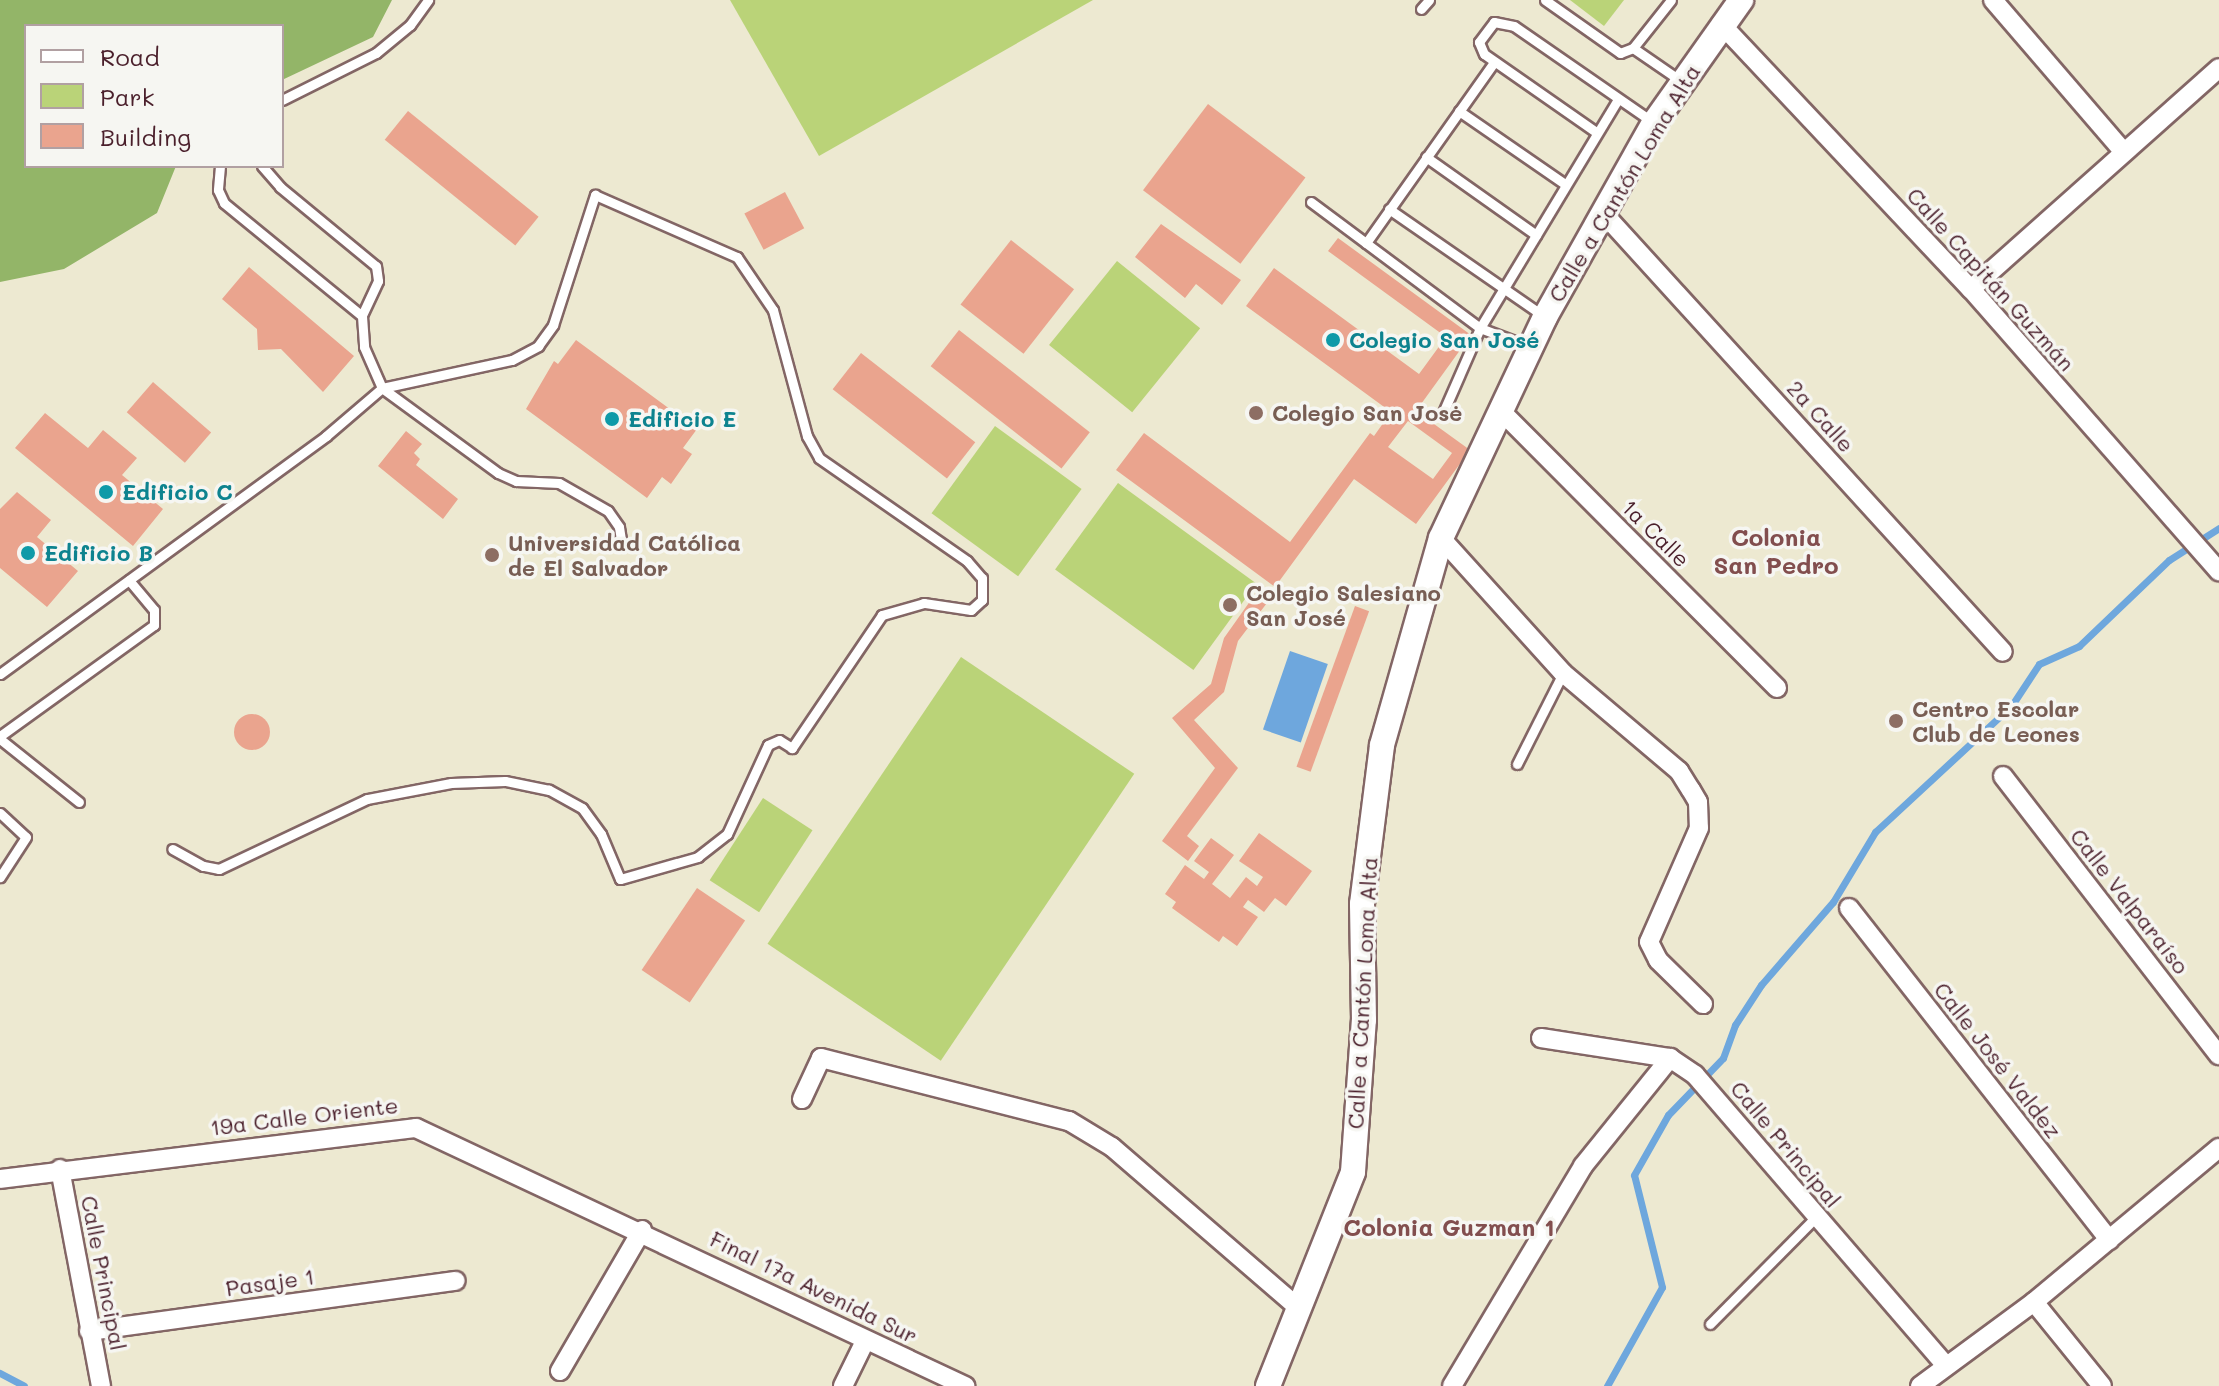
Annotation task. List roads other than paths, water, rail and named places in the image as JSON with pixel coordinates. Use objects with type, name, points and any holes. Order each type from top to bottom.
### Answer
[{"type":"street","name":"Calle a Cantón Loma Alta","points":[[1268,1386],[1353,1172],[1364,1020],[1362,904],[1382,745],[1441,538],[1545,317],[1654,123],[1721,24],[1741,0]]},
{"type":"street","points":[[1993,0],[2123,151]]},
{"type":"street","name":"Calle Capitán Guzmán","points":[[1721,24],[1971,289],[2219,571]]},
{"type":"street","points":[[1971,289],[2219,68]]},
{"type":"street","name":"2a Calle","points":[[1604,214],[2003,652]]},
{"type":"street","name":"1a Calle","points":[[1501,411],[1777,688]]},
{"type":"street","points":[[1441,538],[1563,673],[1679,771],[1698,802],[1694,842],[1649,942],[1658,960],[1703,1004]]},
{"type":"street","name":"Calle Valparaíso","points":[[2003,776],[2219,1055]]},
{"type":"street","name":"Calle José Valdez","points":[[1849,908],[2109,1240]]},
{"type":"street","points":[[1541,1038],[1670,1058]]},
{"type":"street","points":[[802,1099],[821,1058],[1069,1121],[1112,1147],[1300,1309]]},
{"type":"street","points":[[1452,1386],[1583,1166],[1670,1058]]},
{"type":"street","name":"Calle Principal","points":[[1670,1058],[1717,1097],[1945,1365]]},
{"type":"street","name":"19a Calle Oriente","points":[[0,1179],[60,1169],[416,1128],[642,1230]]},
{"type":"street","points":[[1920,1386],[2034,1302],[2219,1148]]},
{"type":"street","name":"Calle Principal","points":[[60,1169],[101,1386]]},
{"type":"street","points":[[560,1371],[642,1230]]},
{"type":"street","name":"Final 17a Avenida Sur","points":[[642,1230],[865,1341],[965,1386]]},
{"type":"street","name":"Pasaje 1","points":[[89,1331],[456,1281]]},
{"type":"street","points":[[2034,1302],[2102,1386]]},
{"type":"street","points":[[843,1386],[865,1341]]},
{"type":"lane","points":[[284,99],[376,53],[410,25],[428,0]]},
{"type":"lane","points":[[1421,9],[1429,0]]},
{"type":"lane","points":[[1545,0],[1620,53],[1633,48],[1671,0]]},
{"type":"lane","points":[[1596,132],[1494,62],[1479,42],[1494,22],[1504,20],[1654,123]]},
{"type":"lane","points":[[1633,48],[1681,81]]},
{"type":"lane","points":[[1366,243],[1494,62]]},
{"type":"lane","points":[[1442,415],[1480,328],[1618,99]]},
{"type":"lane","points":[[1459,111],[1565,184]]},
{"type":"lane","points":[[1426,157],[1536,235]]},
{"type":"lane","points":[[220,168],[218,190],[224,203],[362,316]]},
{"type":"lane","points":[[264,168],[280,187],[376,266],[378,281],[362,316],[364,347],[382,388],[498,473],[516,481],[559,483],[608,511],[619,527],[622,545]]},
{"type":"lane","points":[[0,674],[326,436],[382,388],[512,360],[538,346],[553,325],[595,195],[737,257],[773,310],[813,450],[831,469],[967,561],[982,578],[982,600],[964,613],[924,603],[882,615],[792,748],[779,740],[768,745],[727,834],[698,857],[620,879],[601,834],[582,808],[549,790],[505,781],[451,783],[367,799],[233,866],[203,866],[172,849]]},
{"type":"lane","points":[[1311,202],[1480,328],[1530,347]]},
{"type":"lane","points":[[1389,209],[1503,291],[1545,317]]},
{"type":"lane","points":[[79,802],[0,738],[154,625],[154,610],[129,580]]},
{"type":"lane","points":[[1517,764],[1563,673]]},
{"type":"lane","points":[[0,813],[26,837],[0,877]]},
{"type":"lane","points":[[1710,1324],[1816,1217]]},
{"type":"water","points":[[1290,651],[1328,664],[1301,743],[1263,729]]},
{"type":"waterway","points":[[1607,1386],[1662,1287],[1634,1175],[1668,1115],[1723,1058],[1735,1025],[1761,985],[1833,902],[1875,832],[2012,705],[2039,664],[2079,646],[2169,560],[2219,528]]},
{"type":"waterway","points":[[0,1373],[24,1386]]},
{"type":"place","name":"Colegio San José","points":[[1333,340]]},
{"type":"place","name":"Colegio San Josė","points":[[1256,413]]},
{"type":"place","name":"Edificio E","points":[[612,419]]},
{"type":"place","name":"Edificio C","points":[[106,492]]},
{"type":"place","name":"Edificio B","points":[[28,553]]},
{"type":"place","name":"Universidad Católica de El Salvador","points":[[492,555]]},
{"type":"place","name":"Colegio Salesiano San José","points":[[1230,605]]},
{"type":"place","name":"Centro Escolar Club de Leones","points":[[1896,721]]},
{"type":"district","name":"Colonia San Pedro","points":[[1776,551]]},
{"type":"district","name":"Colonia Guzman 1","points":[[1449,1227]]}]
